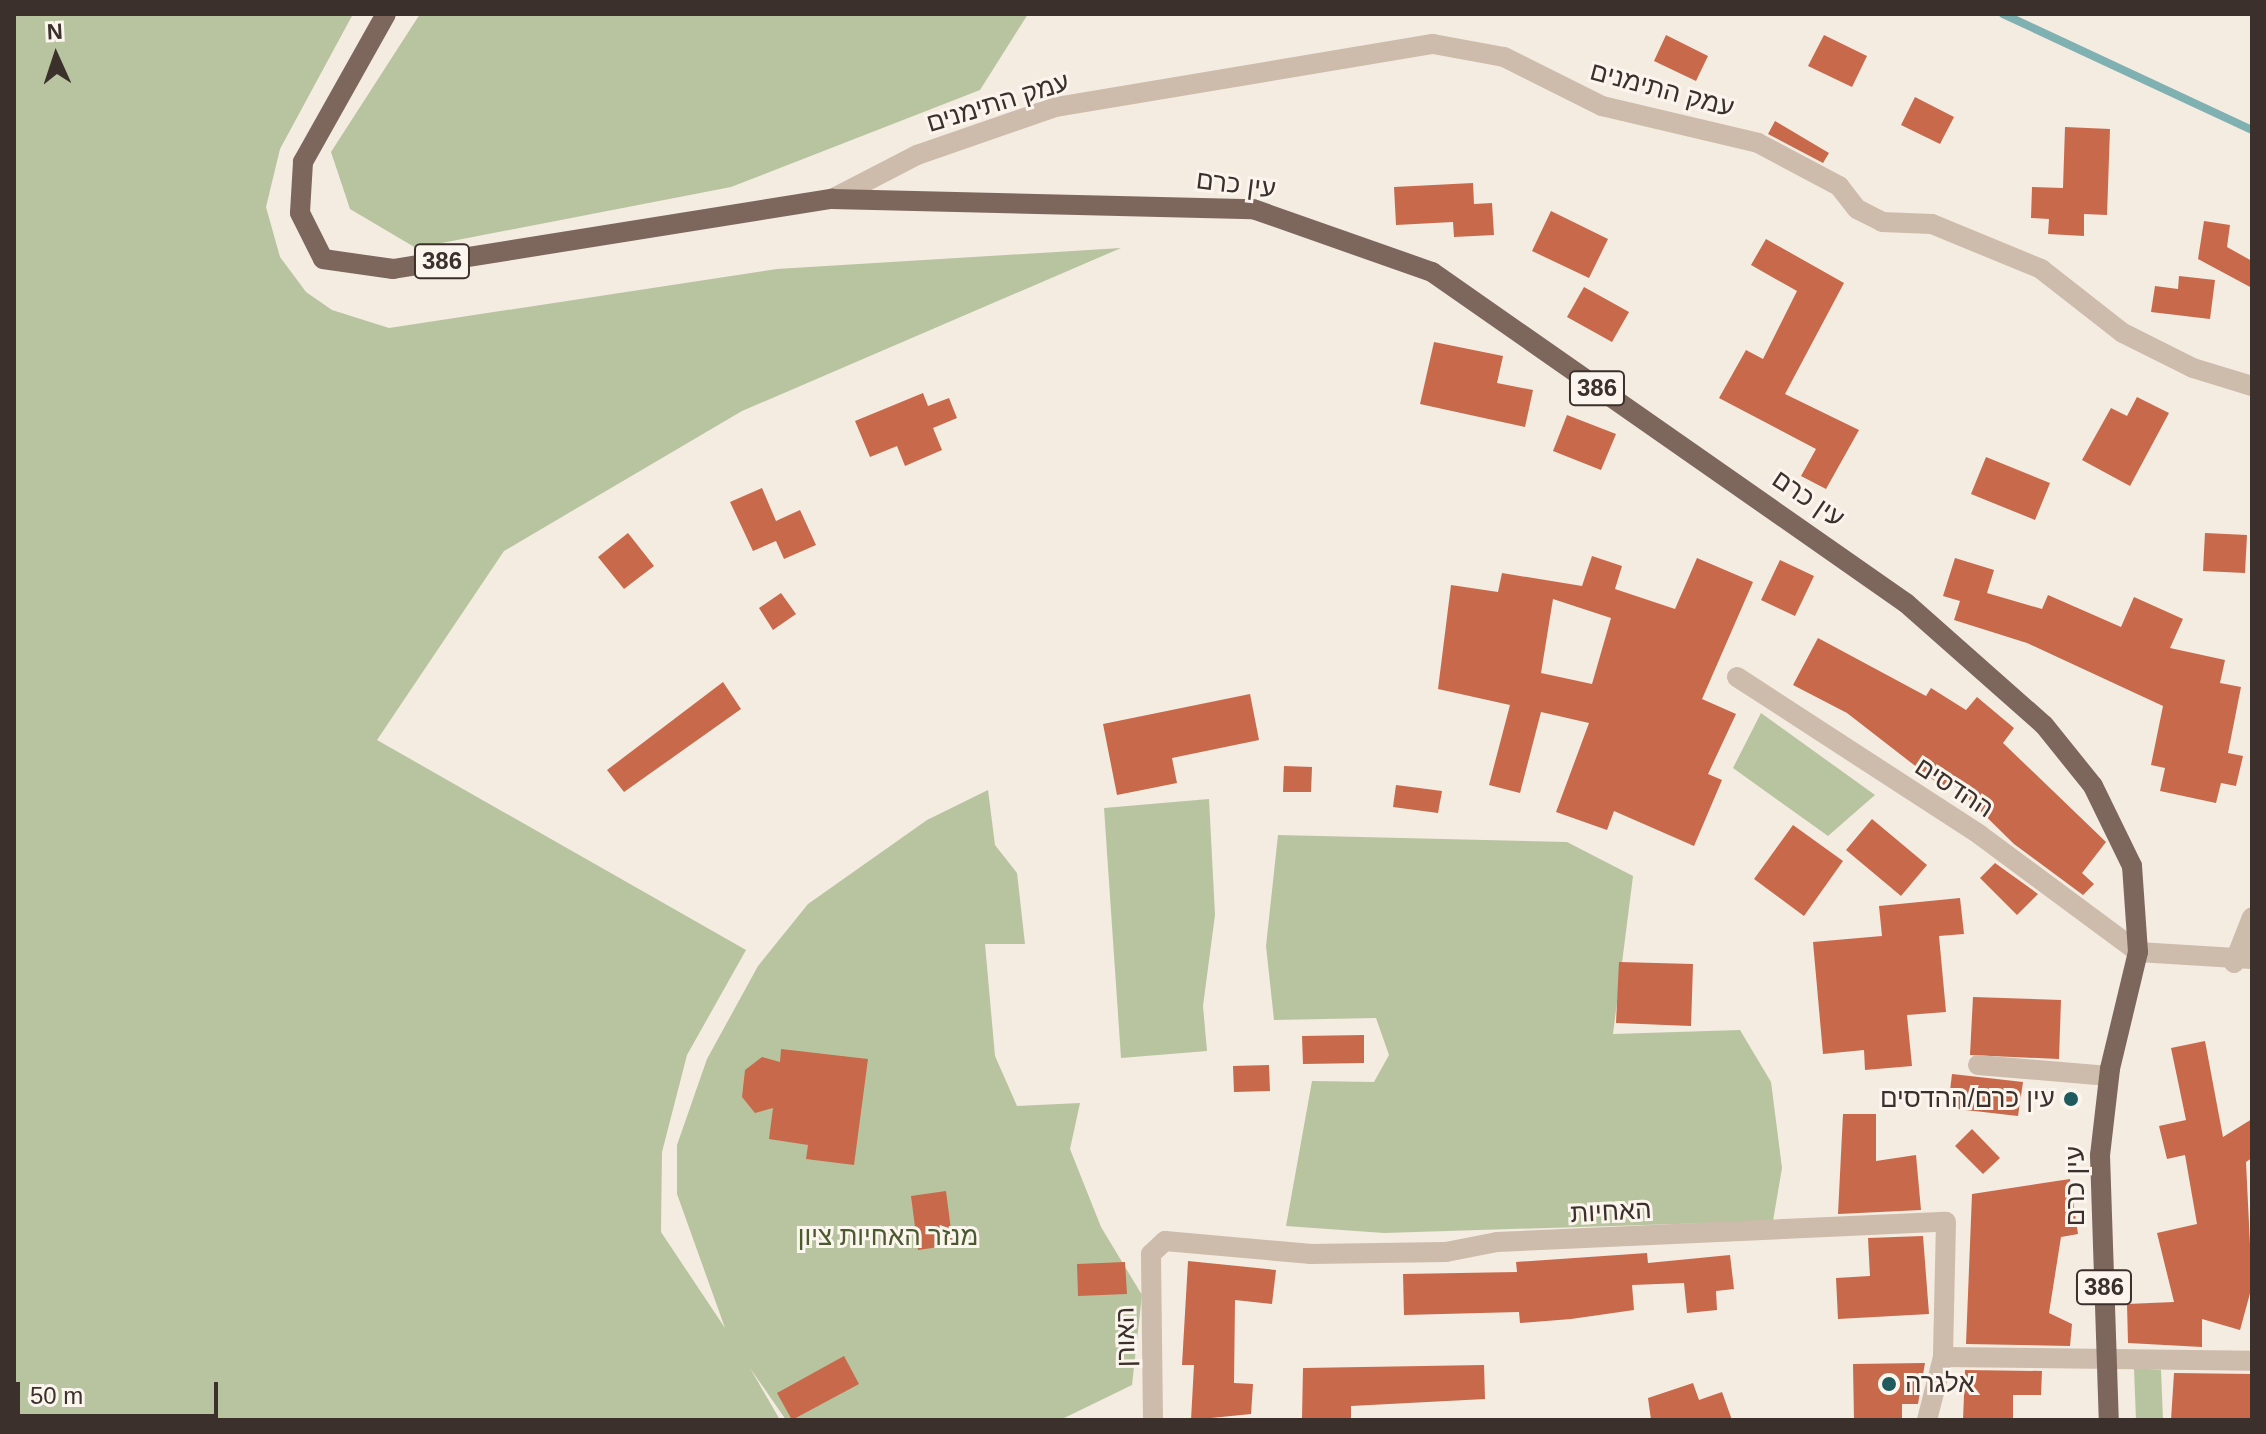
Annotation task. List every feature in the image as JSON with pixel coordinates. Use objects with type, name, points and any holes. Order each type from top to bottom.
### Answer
[{"type":"main road","name":"386","points":[[386,14],[303,162],[300,213],[323,259],[393,269],[832,199]]},
{"type":"main road","name":"עין כרם","points":[[832,199],[1253,209],[1432,272],[1831,545],[2044,725],[2120,831],[2132,866],[2138,952],[2109,1076],[2100,1155],[2109,1420]]},
{"type":"street","name":"עמק התימנים","points":[[832,199],[917,155],[1056,107],[1433,44],[1504,57],[1602,106],[1758,143],[1839,186],[1857,209],[1882,222],[1932,224],[2041,269],[2123,333],[2193,368],[2252,386]]},
{"type":"street","name":"ההדסים","points":[[1737,677],[1980,835],[2138,952]]},
{"type":"street","points":[[2138,952],[2243,961],[2252,917]]},
{"type":"street","points":[[1978,1065],[2109,1076]]},
{"type":"street","name":"האחיות","points":[[1151,1254],[1165,1241],[1311,1254],[1446,1252],[1497,1242],[1946,1222],[1943,1357],[1927,1420]]},
{"type":"street","name":"האורן","points":[[1151,1254],[1153,1420]]},
{"type":"street","points":[[1943,1357],[2108,1365],[2252,1361]]},
{"type":"green space","name":"מנזר האחיות ציון","points":[[14,14],[353,14],[280,149],[266,207],[280,257],[306,292],[332,310],[389,328],[777,269],[1121,248],[742,411],[504,551],[377,740],[746,950],[687,1055],[662,1152],[661,1232],[725,1328],[677,1194],[677,1145],[707,1059],[758,966],[808,904],[927,820],[988,790],[995,845],[1017,873],[1025,944],[985,944],[995,1056],[1017,1106],[1080,1103],[1070,1149],[1101,1227],[1142,1295],[1132,1385],[1060,1420],[786,1420],[750,1368],[780,1420],[14,1420]]},
{"type":"green space","points":[[420,14],[1028,14],[980,90],[731,187],[416,248],[350,209],[331,152]]},
{"type":"green space","points":[[1761,713],[1875,795],[1828,836],[1733,768]]},
{"type":"green space","points":[[1209,799],[1215,915],[1203,1006],[1207,1051],[1121,1058],[1104,808]]},
{"type":"green space","points":[[1278,835],[1567,842],[1633,876],[1613,1034],[1740,1030],[1771,1082],[1782,1168],[1773,1221],[1384,1233],[1286,1226],[1312,1081],[1374,1082],[1389,1055],[1376,1018],[1274,1020],[1266,946]]},
{"type":"green space","points":[[2134,1368],[2161,1370],[2163,1420],[2136,1420]]},
{"type":"building","points":[[1666,35],[1708,56],[1696,81],[1654,61]]},
{"type":"building","points":[[1824,35],[1867,56],[1852,87],[1808,66]]},
{"type":"building","points":[[1915,97],[1954,117],[1940,144],[1901,125]]},
{"type":"building","points":[[1775,121],[1829,153],[1823,163],[1768,134]]},
{"type":"building","points":[[2065,127],[2110,129],[2107,215],[2084,214],[2084,236],[2048,234],[2049,219],[2031,218],[2032,187],[2063,188]]},
{"type":"building","points":[[1473,183],[1474,204],[1492,203],[1494,235],[1454,237],[1453,222],[1396,225],[1394,187]]},
{"type":"building","points":[[1551,211],[1608,239],[1589,278],[1532,251]]},
{"type":"building","points":[[2204,221],[2230,225],[2227,247],[2252,261],[2252,288],[2198,259]]},
{"type":"building","points":[[1766,239],[1844,283],[1785,394],[1859,430],[1826,489],[1801,476],[1816,449],[1719,398],[1746,350],[1763,359],[1797,291],[1751,265]]},
{"type":"building","points":[[2179,276],[2215,280],[2210,319],[2151,312],[2155,286],[2178,289]]},
{"type":"building","points":[[1584,287],[1629,312],[1612,342],[1567,317]]},
{"type":"building","points":[[1434,342],[1503,356],[1497,383],[1533,390],[1525,427],[1420,404]]},
{"type":"building","points":[[923,393],[928,406],[949,398],[957,418],[933,428],[942,450],[905,466],[897,446],[870,457],[855,421]]},
{"type":"building","points":[[2137,397],[2169,413],[2130,486],[2082,460],[2111,408],[2127,416]]},
{"type":"building","points":[[1567,415],[1616,434],[1601,470],[1553,451]]},
{"type":"building","points":[[1986,457],[2050,483],[2035,520],[1971,494]]},
{"type":"building","points":[[762,488],[776,521],[800,510],[816,545],[784,559],[776,541],[753,551],[730,502]]},
{"type":"building","points":[[628,533],[654,566],[624,589],[598,557]]},
{"type":"building","points":[[2205,533],[2247,535],[2245,573],[2203,571]]},
{"type":"building","points":[[1592,556],[1622,566],[1615,589],[1675,609],[1697,558],[1753,582],[1702,699],[1736,714],[1708,774],[1722,780],[1694,846],[1614,811],[1607,830],[1556,812],[1589,723],[1541,712],[1520,793],[1489,785],[1510,705],[1438,689],[1451,585],[1498,592],[1502,573],[1582,586]],"holes":[[[1553,599],[1611,618],[1592,684],[1541,673]]]},
{"type":"building","points":[[1955,558],[1994,570],[1987,593],[2042,609],[2048,595],[2121,627],[2134,597],[2183,619],[2170,648],[2225,660],[2220,683],[2241,687],[2228,753],[2243,756],[2236,786],[2221,783],[2216,803],[2160,791],[2165,768],[2151,765],[2163,706],[2027,643],[1954,620],[1960,601],[1943,596]]},
{"type":"building","points":[[1780,560],[1814,576],[1795,616],[1761,600]]},
{"type":"building","points":[[781,593],[796,614],[773,630],[759,608]]},
{"type":"building","points":[[1818,638],[1926,696],[1931,688],[1966,710],[1977,697],[2014,728],[2003,743],[2106,842],[2082,873],[2094,884],[2083,895],[2014,844],[1950,781],[1945,789],[1847,713],[1793,685]]},
{"type":"building","points":[[723,682],[741,709],[624,792],[607,770]]},
{"type":"building","points":[[1250,694],[1259,740],[1172,758],[1177,783],[1117,795],[1103,724]]},
{"type":"building","points":[[1284,766],[1312,767],[1311,792],[1283,792]]},
{"type":"building","points":[[1396,785],[1442,791],[1438,813],[1393,807]]},
{"type":"building","points":[[1872,819],[1927,865],[1901,896],[1846,850]]},
{"type":"building","points":[[1793,825],[1843,861],[1804,916],[1754,879]]},
{"type":"building","points":[[1995,863],[2038,894],[2017,915],[1980,878]]},
{"type":"building","points":[[1960,898],[1964,934],[1939,936],[1946,1012],[1907,1015],[1912,1066],[1865,1070],[1864,1050],[1823,1054],[1813,942],[1882,936],[1879,906]]},
{"type":"building","points":[[1619,962],[1693,964],[1691,1026],[1616,1023]]},
{"type":"building","points":[[1973,997],[2061,1000],[2059,1059],[1970,1055]]},
{"type":"building","points":[[1364,1035],[1364,1063],[1303,1064],[1302,1036]]},
{"type":"building","points":[[2205,1041],[2223,1137],[2252,1119],[2252,1158],[2246,1162],[2252,1286],[2240,1330],[2202,1319],[2202,1347],[2128,1343],[2127,1304],[2174,1302],[2157,1233],[2197,1224],[2185,1155],[2167,1159],[2159,1126],[2186,1120],[2171,1048]]},
{"type":"building","points":[[781,1049],[868,1059],[854,1165],[806,1159],[808,1145],[769,1139],[773,1108],[755,1113],[742,1097],[745,1070],[762,1057],[780,1062]]},
{"type":"building","points":[[1269,1065],[1270,1091],[1234,1092],[1233,1066]]},
{"type":"building","points":[[1952,1074],[2023,1082],[2018,1116],[1948,1108]]},
{"type":"building","points":[[1843,1114],[1876,1114],[1876,1161],[1916,1155],[1921,1210],[1838,1214]]},
{"type":"building","points":[[1972,1129],[2000,1158],[1983,1174],[1955,1146]]},
{"type":"building","points":[[2070,1179],[2078,1234],[2061,1237],[2049,1313],[2072,1324],[2070,1346],[1966,1344],[1972,1194]]},
{"type":"building","points":[[946,1191],[953,1245],[918,1250],[911,1196]]},
{"type":"building","points":[[1923,1236],[1929,1314],[1838,1319],[1836,1278],[1870,1276],[1868,1238]]},
{"type":"building","points":[[1647,1253],[1648,1263],[1730,1255],[1734,1289],[1716,1291],[1717,1310],[1687,1313],[1684,1283],[1632,1285],[1634,1310],[1571,1319],[1520,1323],[1519,1312],[1404,1315],[1403,1274],[1517,1272],[1516,1262]]},
{"type":"building","points":[[1188,1261],[1276,1270],[1272,1304],[1235,1300],[1234,1383],[1253,1384],[1251,1414],[1191,1420],[1194,1365],[1182,1365]]},
{"type":"building","points":[[1125,1262],[1127,1294],[1078,1296],[1077,1264]]},
{"type":"building","points":[[844,1356],[859,1384],[792,1420],[777,1393]]},
{"type":"building","name":"אלגרה","points":[[1925,1363],[1918,1404],[1902,1404],[1902,1420],[1854,1420],[1853,1364]]},
{"type":"building","points":[[1484,1365],[1485,1399],[1351,1406],[1351,1419],[1302,1418],[1303,1368]]},
{"type":"building","points":[[1965,1370],[2042,1371],[2041,1395],[2013,1395],[2013,1420],[1963,1420]]},
{"type":"building","points":[[2174,1373],[2252,1374],[2252,1420],[2171,1420]]},
{"type":"building","points":[[1693,1383],[1699,1400],[1722,1392],[1732,1420],[1651,1420],[1648,1398]]},
{"type":"waterway","points":[[2003,14],[2252,130]]},
{"type":"place","name":"עין כרם/ההדסים","points":[[2071,1099]]},
{"type":"place","name":"אלגרה","points":[[1889,1384]]}]
